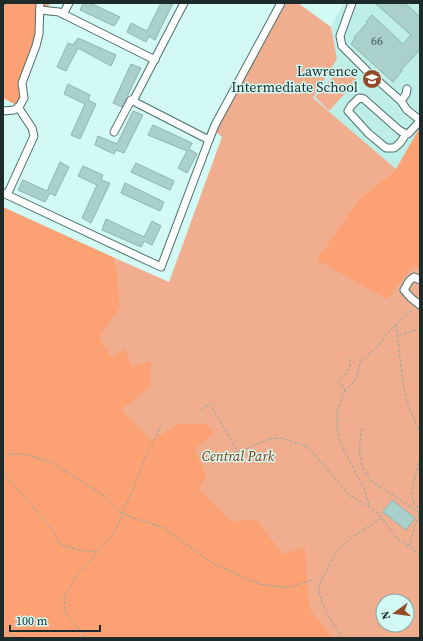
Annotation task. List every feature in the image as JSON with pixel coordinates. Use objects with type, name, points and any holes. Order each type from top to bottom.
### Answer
[{"type":"street","points":[[63,14],[69,3]]},
{"type":"street","points":[[114,132],[131,100],[133,101],[184,3]]},
{"type":"street","points":[[18,107],[32,128],[34,136],[5,194],[162,268],[215,125],[281,3]]},
{"type":"street","points":[[352,3],[340,36],[342,46],[401,101],[407,110],[420,120],[394,148],[386,148],[348,111],[359,98],[364,98],[399,130],[406,134]]},
{"type":"street","points":[[3,111],[10,111],[18,107],[24,98],[22,83],[39,34],[40,6],[59,12],[154,60]]},
{"type":"street","points":[[401,101],[406,94],[407,89]]},
{"type":"street","points":[[133,101],[209,140]]},
{"type":"street","points":[[420,280],[414,277],[409,281],[404,290],[420,305]]},
{"type":"path","points":[[370,507],[364,491],[340,442],[337,427],[337,410],[345,390],[351,386],[358,375],[360,362],[378,347],[390,329],[411,311]]},
{"type":"path","points":[[396,324],[403,383],[407,402],[420,433]]},
{"type":"path","points":[[398,336],[420,329]]},
{"type":"path","points":[[345,390],[339,380],[347,373],[351,364],[350,359]]},
{"type":"path","points":[[201,409],[210,404],[238,452],[269,439],[281,438],[308,447],[348,495],[370,507],[382,518],[396,538],[420,555]]},
{"type":"path","points":[[84,638],[83,634],[65,612],[64,596],[78,574],[115,532],[147,454],[161,426]]},
{"type":"path","points":[[362,428],[358,444],[359,458],[364,471],[376,484],[420,511]]},
{"type":"path","points":[[3,457],[11,454],[24,454],[51,462],[106,496],[122,514],[164,528],[212,563],[259,584],[289,588],[315,580]]},
{"type":"path","points":[[420,458],[411,494],[414,504],[420,511]]},
{"type":"path","points":[[3,472],[51,528],[61,545],[79,550],[97,552]]},
{"type":"path","points":[[408,547],[420,511]]},
{"type":"path","points":[[343,638],[334,627],[321,596],[319,588],[320,583],[333,556],[340,547],[382,518]]},
{"type":"path","points":[[3,631],[19,638]]},
{"type":"shaded area","points":[[3,3],[50,3],[41,23],[20,107],[3,98]]},
{"type":"shaded area","name":"Lawrence Intermediate School","points":[[344,3],[420,3],[420,131],[396,169],[311,98],[337,59],[331,27]]},
{"type":"shaded area","points":[[420,127],[420,269],[414,265],[387,299],[317,260],[361,197],[396,169]]},
{"type":"shaded area","points":[[3,207],[115,258],[120,307],[99,338],[112,357],[125,349],[132,367],[151,361],[151,386],[121,410],[151,440],[179,424],[206,424],[215,432],[195,449],[206,475],[199,489],[231,521],[256,520],[283,554],[305,547],[309,608],[333,638],[3,638]]},
{"type":"green space","name":"Central Park","points":[[286,3],[298,3],[331,27],[337,59],[313,98],[396,169],[361,197],[412,260],[420,265],[420,638],[53,638],[3,214],[116,263],[115,258],[169,282],[222,137],[215,131]]},
{"type":"green space","points":[[342,67],[357,80],[329,111],[315,97]]},
{"type":"building","points":[[83,3],[90,3],[120,17],[114,26],[80,10]]},
{"type":"building","points":[[161,3],[173,3],[155,40],[149,36],[146,42],[127,32],[131,23],[147,31]]},
{"type":"building","name":"Lawrence Intermediate School","points":[[375,3],[405,3],[420,17],[420,50],[401,70],[402,71],[393,82],[351,44],[355,38],[354,37],[372,15],[403,44],[411,35]]},
{"type":"building","points":[[78,38],[116,55],[111,66],[78,48],[66,71],[57,67],[68,43],[73,45]]},
{"type":"building","points":[[131,64],[141,68],[122,107],[113,103]]},
{"type":"building","points":[[68,84],[90,95],[88,100],[96,104],[80,139],[71,135],[85,104],[64,94]]},
{"type":"building","points":[[133,111],[143,115],[124,153],[116,150],[114,154],[95,145],[98,136],[117,144]]},
{"type":"building","points":[[153,125],[192,143],[189,149],[197,154],[187,173],[178,168],[187,151],[148,135]]},
{"type":"building","points":[[60,162],[69,167],[55,196],[50,193],[45,202],[18,190],[23,180],[47,191]]},
{"type":"building","points":[[136,163],[174,181],[170,190],[131,172]]},
{"type":"building","points":[[83,166],[103,175],[101,180],[110,183],[91,223],[82,218],[97,185],[78,176]]},
{"type":"building","points":[[125,183],[164,202],[160,211],[121,193]]},
{"type":"building","points":[[106,219],[144,237],[152,221],[161,226],[152,245],[144,241],[141,247],[102,230]]},
{"type":"building","points":[[392,500],[415,518],[406,530],[383,512]]},
{"type":"place","name":"Lawrence Intermediate School","points":[[372,79]]}]
